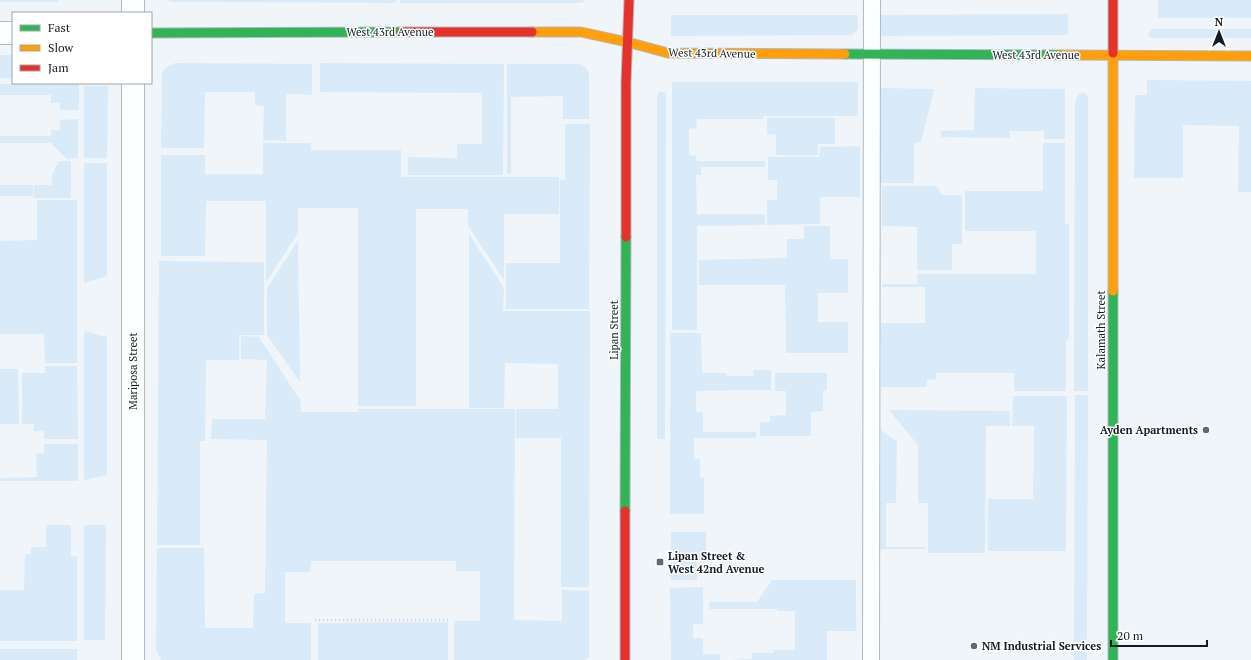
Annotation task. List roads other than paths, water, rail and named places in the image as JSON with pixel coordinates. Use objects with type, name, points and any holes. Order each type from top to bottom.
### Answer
[{"type":"street","points":[[133,0],[133,12]]},
{"type":"street","name":"Lipan Street","points":[[625,660],[627,42],[629,0]]},
{"type":"street","name":"Kalamath Street","points":[[1113,0],[1113,660]]},
{"type":"street","points":[[0,32],[12,32]]},
{"type":"street","name":"West 43rd Avenue","points":[[152,32],[581,32],[668,53],[1251,56]]},
{"type":"street","name":"Mariposa Street","points":[[133,84],[133,660]]},
{"type":"lane","points":[[871,660],[872,0]]},
{"type":"place","name":"Ayden Apartments","points":[[1206,430]]},
{"type":"place","name":"Lipan Street & West 42nd Avenue","points":[[660,562]]},
{"type":"place","name":"NM Industrial Services","points":[[974,646]]}]
